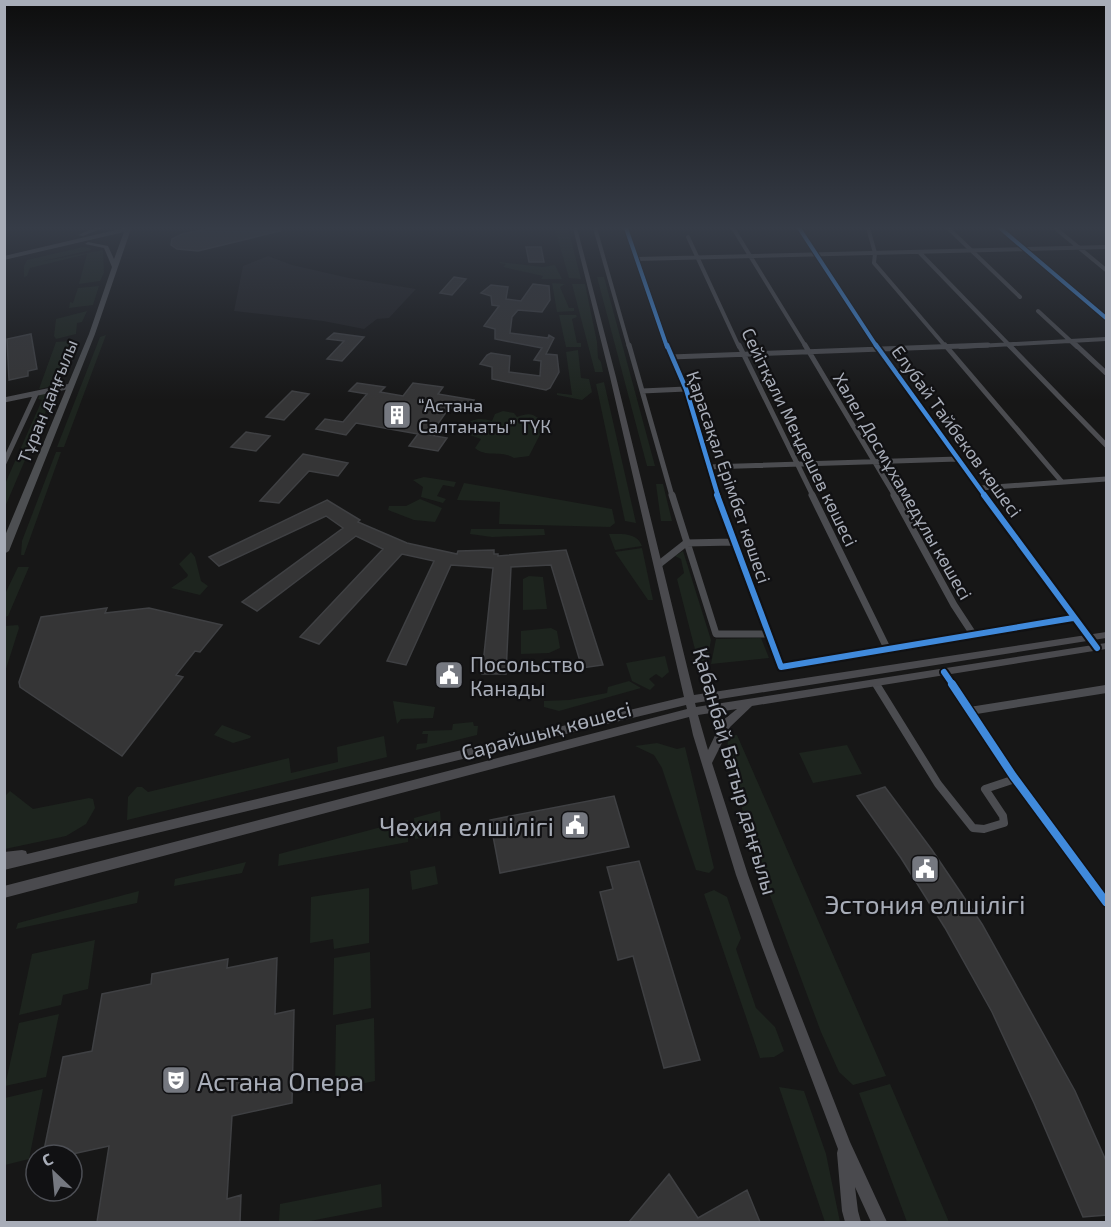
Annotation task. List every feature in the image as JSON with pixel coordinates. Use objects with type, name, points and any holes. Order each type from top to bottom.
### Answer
[{"type":"main road","name":"Тұран даңғылы","points":[[4,550],[71,386],[109,285]]},
{"type":"main road","name":"Қабанбай Батыр даңғылы","points":[[591,285],[689,700],[707,763],[764,937],[844,1144],[879,1222]]},
{"type":"main road","name":"Сарайшық көшесі","points":[[4,865],[689,700],[1107,635]]},
{"type":"main road","name":"Сарайшық көшесі","points":[[6,892],[692,712],[1102,647]]},
{"type":"main road","points":[[707,763],[726,724],[751,703]]},
{"type":"main road","points":[[4,857],[51,853]]},
{"type":"main road","points":[[844,1144],[853,1222]]},
{"type":"street","points":[[612,285],[686,543],[716,634],[769,634]]},
{"type":"street","name":"Қарасақал Ерімбет көшесі","points":[[646,285],[671,357],[686,389],[733,542],[781,667],[888,650]]},
{"type":"street","name":"Сейітқали Меңдешев көшесі","points":[[709,285],[888,650]]},
{"type":"street","name":"Халел Досмұхамедұлы көшесі","points":[[768,285],[876,462],[954,605],[973,634]]},
{"type":"street","name":"Елубай Тайбеков көшесі","points":[[836,285],[880,351],[1073,618],[1088,638],[1102,647]]},
{"type":"street","points":[[893,285],[1062,482]]},
{"type":"street","points":[[952,285],[1107,445]]},
{"type":"street","points":[[1007,285],[1020,297]]},
{"type":"street","points":[[1067,285],[1107,318]]},
{"type":"street","points":[[1038,311],[1107,373]]},
{"type":"street","points":[[671,357],[809,354],[1107,339]]},
{"type":"street","points":[[4,400],[71,386]]},
{"type":"street","points":[[642,391],[686,389]]},
{"type":"street","points":[[4,463],[36,393]]},
{"type":"street","points":[[708,466],[958,459]]},
{"type":"street","points":[[981,488],[1107,479]]},
{"type":"street","points":[[658,565],[686,543],[733,542]]},
{"type":"street","points":[[888,650],[1073,618]]},
{"type":"street","points":[[944,672],[1015,779],[1107,902]]},
{"type":"street","points":[[876,683],[933,774],[964,820],[972,828],[981,830],[1004,823],[1003,816],[984,789],[1015,779]]},
{"type":"street","points":[[970,711],[1107,689]]},
{"type":"shaded area","points":[[239,285],[393,285],[416,289],[389,318],[377,319],[364,329],[323,321],[234,311]]},
{"type":"shaded area","points":[[552,285],[563,285],[560,287],[569,308],[574,308],[574,311],[557,312]]},
{"type":"shaded area","points":[[572,285],[585,285],[598,358],[603,372],[595,372]]},
{"type":"shaded area","points":[[599,285],[606,285],[655,466],[647,466]]},
{"type":"shaded area","points":[[99,286],[93,305],[69,308],[78,288]]},
{"type":"shaded area","points":[[87,311],[82,322],[77,323],[76,334],[56,339],[54,336],[56,319]]},
{"type":"shaded area","points":[[559,315],[576,315],[577,317],[572,319],[577,343],[581,343],[581,347],[566,347]]},
{"type":"shaded area","points":[[106,335],[64,447],[57,447],[100,337]]},
{"type":"shaded area","points":[[69,341],[72,344],[57,385],[39,389],[56,342]]},
{"type":"shaded area","points":[[578,350],[581,378],[589,379],[592,392],[582,400],[557,395],[557,393],[572,395],[566,352]]},
{"type":"shaded area","points":[[604,382],[636,523],[625,521],[596,384]]},
{"type":"shaded area","points":[[54,392],[5,507],[5,484],[42,400],[38,399],[40,394]]},
{"type":"shaded area","points":[[503,411],[514,413],[517,417],[528,414],[547,421],[529,456],[514,458],[505,454],[484,453],[475,448],[481,439],[464,433],[463,426],[470,422],[476,419],[492,421],[495,414]]},
{"type":"shaded area","points":[[56,452],[61,452],[24,555],[21,555],[22,541]]},
{"type":"shaded area","points":[[424,477],[456,482],[454,487],[443,485],[437,496],[446,499],[443,503],[421,497],[423,487],[413,480]]},
{"type":"shaded area","points":[[464,483],[612,509],[615,523],[610,527],[499,524],[500,502],[457,500]]},
{"type":"shaded area","points":[[656,484],[663,484],[672,521],[661,521]]},
{"type":"shaded area","points":[[420,499],[442,508],[435,522],[414,520],[388,510],[389,506],[406,506]]},
{"type":"shaded area","points":[[471,529],[544,529],[545,535],[492,537],[470,534]]},
{"type":"shaded area","points":[[609,534],[633,536],[640,541],[642,546],[615,550]]},
{"type":"shaded area","points":[[642,548],[653,600],[648,600],[615,552]]},
{"type":"shaded area","points":[[683,551],[711,640],[706,665],[700,669],[677,579],[684,573],[681,559],[675,556]]},
{"type":"shaded area","points":[[191,552],[195,557],[201,581],[208,586],[200,595],[171,588],[187,577],[188,575],[179,564]]},
{"type":"shaded area","points":[[18,567],[29,567],[8,616],[5,617],[5,594]]},
{"type":"shaded area","points":[[529,576],[543,577],[547,609],[523,610],[523,579]]},
{"type":"shaded area","points":[[18,625],[19,628],[5,672],[5,626]]},
{"type":"shaded area","points":[[551,628],[557,631],[560,648],[549,653],[521,654],[521,631]]},
{"type":"shaded area","points":[[761,638],[769,658],[711,664],[716,639]]},
{"type":"shaded area","points":[[665,656],[669,672],[662,678],[656,674],[649,679],[655,685],[650,690],[632,681],[626,663]]},
{"type":"shaded area","points":[[629,681],[641,688],[559,711],[544,707],[544,701],[569,700],[607,693],[608,687]]},
{"type":"shaded area","points":[[393,701],[435,707],[433,718],[401,719],[397,724]]},
{"type":"shaded area","points":[[473,722],[474,726],[478,726],[477,735],[416,750],[417,744],[427,743],[428,734],[422,734],[423,731],[452,730],[453,724]]},
{"type":"shaded area","points":[[222,725],[251,736],[233,743],[214,735]]},
{"type":"shaded area","points":[[737,735],[886,1076],[853,1085],[839,1072],[821,1032],[758,863],[727,757],[728,736]]},
{"type":"shaded area","points":[[384,736],[387,757],[127,820],[128,797],[137,787],[142,787],[148,792],[289,758],[291,773],[338,762],[337,747]]},
{"type":"shaded area","points":[[657,743],[677,749],[685,747],[714,868],[709,873],[696,870],[662,768],[654,755],[635,746]]},
{"type":"shaded area","points":[[847,745],[862,774],[813,783],[799,753]]},
{"type":"shaded area","points":[[10,791],[33,809],[89,798],[93,799],[95,808],[86,824],[66,836],[5,849],[5,796]]},
{"type":"shaded area","points":[[440,811],[442,835],[415,839],[414,818]]},
{"type":"shaded area","points":[[408,820],[408,842],[278,866],[279,854]]},
{"type":"shaded area","points":[[246,862],[242,873],[174,886],[175,879]]},
{"type":"shaded area","points":[[435,866],[438,884],[412,890],[410,871]]},
{"type":"shaded area","points":[[369,888],[369,943],[334,949],[333,939],[310,943],[311,897]]},
{"type":"shaded area","points":[[714,890],[727,897],[741,938],[736,949],[756,1008],[775,1027],[784,1051],[774,1057],[760,1058],[704,894]]},
{"type":"shaded area","points":[[139,891],[137,903],[16,929],[18,923]]},
{"type":"shaded area","points":[[95,940],[88,989],[63,995],[61,1005],[19,1015],[32,954]]},
{"type":"shaded area","points":[[370,952],[371,1008],[333,1015],[334,958]]},
{"type":"shaded area","points":[[59,1014],[46,1077],[5,1086],[19,1023]]},
{"type":"shaded area","points":[[374,1018],[375,1081],[335,1089],[336,1025]]},
{"type":"shaded area","points":[[890,1084],[949,1222],[907,1222],[859,1093]]},
{"type":"shaded area","points":[[779,1087],[804,1091],[826,1154],[840,1222],[825,1222]]},
{"type":"shaded area","points":[[43,1089],[32,1143],[24,1143],[24,1160],[5,1165],[5,1098]]},
{"type":"shaded area","points":[[381,1184],[382,1207],[305,1222],[279,1222],[280,1204]]},
{"type":"building","points":[[447,285],[461,285],[452,295],[440,293]]},
{"type":"building","points":[[491,285],[508,287],[506,299],[521,301],[532,285],[549,286],[550,300],[542,312],[518,310],[512,317],[510,333],[548,338],[549,335],[554,338],[546,354],[557,355],[559,372],[550,388],[546,390],[492,379],[492,367],[480,364],[491,353],[510,356],[509,372],[540,376],[541,361],[534,360],[542,348],[495,339],[495,329],[484,326],[499,306],[492,305],[491,296],[481,293]]},
{"type":"building","points":[[334,333],[364,337],[342,361],[327,359],[344,341],[327,339]]},
{"type":"building","points":[[31,334],[37,369],[28,371],[28,376],[9,380],[7,339]]},
{"type":"building","name":"“Астана Салтанаты” ТҮК","points":[[357,383],[385,387],[380,392],[403,396],[413,383],[443,387],[438,394],[474,400],[467,411],[449,408],[430,435],[447,438],[438,451],[409,446],[418,434],[356,423],[346,435],[316,429],[325,419],[343,422],[367,394],[349,391]]},
{"type":"building","points":[[292,391],[309,394],[284,420],[266,417]]},
{"type":"building","points":[[246,432],[270,436],[256,451],[231,447]]},
{"type":"building","points":[[303,454],[348,463],[338,476],[309,471],[279,503],[260,501]]},
{"type":"building","points":[[327,500],[360,520],[358,522],[407,543],[457,554],[458,551],[494,550],[494,554],[498,556],[566,550],[603,665],[582,668],[551,565],[511,567],[506,674],[482,674],[493,568],[451,565],[406,665],[387,661],[434,561],[402,554],[319,644],[300,637],[383,549],[356,536],[257,611],[242,602],[343,528],[326,516],[219,566],[209,557]]},
{"type":"building","points":[[107,608],[105,613],[149,608],[222,625],[200,652],[195,651],[176,675],[183,677],[122,756],[20,687],[19,682],[41,617]]},
{"type":"building","points":[[885,787],[932,850],[982,924],[1075,1091],[1107,1163],[1107,1215],[1083,1217],[992,1012],[945,928],[901,858],[857,796]]},
{"type":"building","points":[[614,796],[629,847],[500,873],[490,820]]},
{"type":"building","points":[[639,861],[700,1060],[664,1068],[633,956],[618,960],[600,892],[613,889],[607,867]]},
{"type":"building","name":"Астана Опера","points":[[277,958],[275,1014],[294,1010],[292,1103],[232,1116],[227,1199],[241,1195],[240,1222],[97,1222],[109,1146],[84,1151],[84,1143],[45,1143],[63,1057],[92,1051],[102,994],[151,984],[152,974],[228,959],[227,968]]},
{"type":"building","points":[[669,1174],[698,1218],[747,1190],[760,1222],[629,1222]]},
{"type":"cycle path","points":[[646,285],[671,357],[686,389],[708,467],[733,542],[781,667],[1073,618]]},
{"type":"cycle path","points":[[837,285],[880,351],[1097,648]]},
{"type":"cycle path","points":[[1067,285],[1106,318]]},
{"type":"cycle path","points":[[944,672],[1013,776],[1106,902]]},
{"type":"place","name":"“Астана Салтанаты” ТҮК","points":[[397,415]]},
{"type":"place","name":"Посольство Канады","points":[[449,675]]},
{"type":"place","name":"Чехия елшілігі","points":[[575,825]]},
{"type":"place","name":"Эстония елшілігі","points":[[925,869]]},
{"type":"place","name":"Астана Опера","points":[[176,1080]]}]
